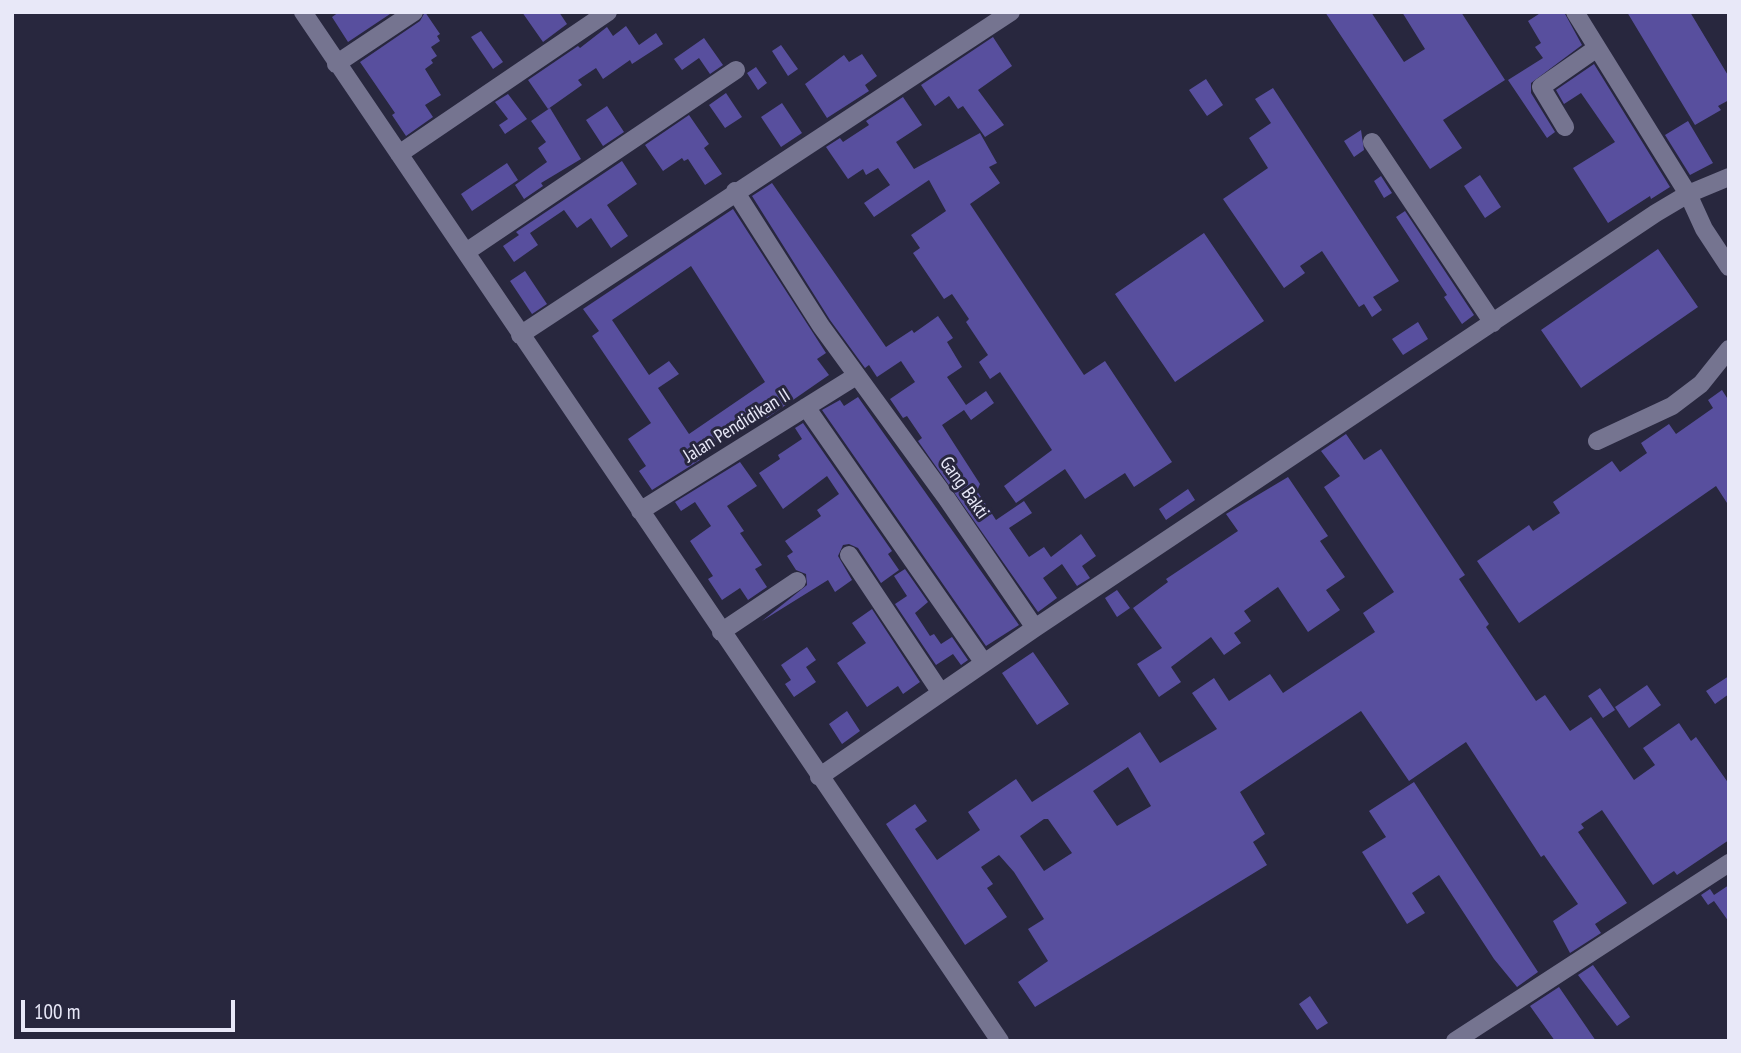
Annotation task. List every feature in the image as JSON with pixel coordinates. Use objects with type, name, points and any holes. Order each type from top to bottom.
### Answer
[{"type":"street","points":[[303,12],[1000,1041]]},
{"type":"street","points":[[337,64],[414,12]]},
{"type":"street","points":[[399,154],[608,12]]},
{"type":"street","points":[[520,335],[735,191],[1011,12]]},
{"type":"street","points":[[1575,12],[1689,194],[1704,229],[1729,267]]},
{"type":"street","points":[[1565,127],[1541,87],[1597,48]]},
{"type":"street","points":[[466,252],[736,71]]},
{"type":"street","points":[[1371,142],[1493,323]]},
{"type":"street","points":[[819,776],[1035,628],[1493,323],[1689,194],[1729,177]]},
{"type":"street","name":"Gang Bakti","points":[[735,191],[856,376],[947,499],[1035,628]]},
{"type":"street","points":[[1597,441],[1672,407],[1701,384],[1729,349]]},
{"type":"street","name":"Jalan Pendidikan II","points":[[640,511],[856,376]]},
{"type":"street","points":[[806,407],[984,663]]},
{"type":"street","points":[[849,555],[941,692]]},
{"type":"street","points":[[721,632],[797,581]]},
{"type":"street","points":[[1455,1041],[1729,863]]},
{"type":"building","points":[[339,12],[393,12],[348,42],[332,17]]},
{"type":"building","points":[[425,12],[440,34],[437,36],[440,41],[431,47],[437,56],[425,69],[441,95],[425,105],[433,117],[406,136],[392,115],[395,113],[360,62],[420,21]]},
{"type":"building","points":[[522,12],[559,12],[567,24],[543,42]]},
{"type":"building","points":[[1325,12],[1371,12],[1404,62],[1425,49],[1402,12],[1461,12],[1505,80],[1443,120],[1462,148],[1430,169]]},
{"type":"building","points":[[1542,12],[1564,12],[1582,45],[1531,83],[1531,93],[1555,132],[1547,138],[1508,80],[1543,58],[1535,47],[1541,43],[1528,21]]},
{"type":"building","points":[[1627,12],[1690,12],[1729,77],[1729,100],[1718,106],[1721,110],[1695,125]]},
{"type":"building","points":[[626,26],[639,45],[656,33],[663,44],[632,64],[630,60],[603,79],[596,68],[578,80],[582,85],[548,109],[528,80],[578,46],[580,48],[607,27],[613,36]]},
{"type":"building","points":[[481,31],[503,62],[493,69],[471,37]]},
{"type":"building","points":[[993,37],[1012,66],[978,90],[1004,125],[985,137],[963,106],[958,109],[949,96],[935,106],[921,85]]},
{"type":"building","points":[[704,38],[723,65],[710,74],[699,58],[682,70],[674,59]]},
{"type":"building","points":[[781,45],[798,69],[788,76],[772,51]]},
{"type":"building","points":[[862,54],[877,76],[865,85],[869,91],[827,118],[805,84],[844,55],[849,62]]},
{"type":"building","points":[[1594,64],[1670,187],[1651,199],[1650,196],[1608,223],[1573,168],[1615,142],[1581,93],[1564,104],[1556,90]]},
{"type":"building","points":[[756,67],[767,83],[758,90],[747,73]]},
{"type":"building","points":[[1206,79],[1223,105],[1207,116],[1189,90]]},
{"type":"building","points":[[1273,88],[1399,281],[1373,297],[1382,310],[1372,317],[1364,304],[1359,307],[1322,251],[1300,266],[1305,273],[1284,288],[1223,199],[1268,168],[1249,138],[1271,123],[1255,99]]},
{"type":"building","points":[[726,93],[742,117],[725,128],[709,105]]},
{"type":"building","points":[[508,94],[527,119],[505,134],[499,125],[508,119],[495,102]]},
{"type":"building","points":[[903,97],[922,125],[896,142],[914,169],[980,133],[997,163],[989,167],[1000,183],[970,204],[1084,375],[1105,361],[1172,462],[1134,487],[1125,473],[1085,499],[1065,469],[1016,503],[1004,486],[1052,450],[1000,372],[990,379],[979,362],[988,355],[966,322],[969,319],[952,294],[944,299],[913,253],[920,248],[911,235],[946,211],[929,180],[874,217],[864,203],[890,185],[878,168],[866,175],[863,169],[848,179],[826,147],[840,138],[843,142],[869,125],[866,121]]},
{"type":"building","points":[[782,103],[802,133],[781,147],[761,117]]},
{"type":"building","points":[[607,106],[624,132],[603,146],[586,120]]},
{"type":"building","points":[[550,108],[581,159],[541,183],[543,186],[524,199],[515,185],[547,162],[538,148],[546,142],[531,121]]},
{"type":"building","points":[[689,115],[709,144],[704,148],[722,174],[705,185],[688,159],[684,161],[682,158],[663,171],[645,145]]},
{"type":"building","points":[[1688,121],[1713,163],[1690,175],[1665,135]]},
{"type":"building","points":[[1361,130],[1364,150],[1354,157],[1344,141]]},
{"type":"building","points":[[622,161],[637,184],[607,205],[628,236],[611,248],[591,218],[577,228],[564,210],[530,233],[538,245],[514,262],[503,246],[519,235],[516,232]]},
{"type":"building","points":[[507,163],[518,180],[472,211],[461,194]]},
{"type":"building","points":[[1480,175],[1501,207],[1485,218],[1464,186]]},
{"type":"building","points":[[1381,176],[1392,193],[1384,198],[1374,181]]},
{"type":"building","points":[[772,183],[886,347],[912,330],[914,333],[938,316],[953,338],[947,342],[962,367],[947,377],[966,405],[986,391],[994,403],[971,420],[964,410],[942,425],[980,484],[977,491],[996,520],[1024,501],[1032,513],[1009,528],[1029,557],[1044,547],[1051,557],[1081,534],[1096,556],[1082,566],[1090,578],[1077,586],[1062,564],[1043,578],[1057,598],[1038,612],[918,441],[922,438],[907,416],[903,418],[890,399],[915,382],[901,361],[877,377],[869,365],[865,368],[830,320],[752,196]]},
{"type":"building","points":[[733,209],[826,353],[817,359],[829,375],[767,418],[761,410],[696,455],[700,460],[652,490],[639,471],[646,466],[628,439],[651,423],[592,336],[599,331],[583,309]],"holes":[[[691,266],[765,382],[689,434],[658,388],[679,374],[669,361],[649,375],[612,320]]]},
{"type":"building","points":[[1405,211],[1474,315],[1462,324],[1444,297],[1447,295],[1396,217]]},
{"type":"building","points":[[1204,233],[1264,321],[1175,382],[1115,294]]},
{"type":"building","points":[[1658,249],[1698,307],[1581,388],[1541,330]]},
{"type":"building","points":[[525,271],[547,304],[532,314],[510,281]]},
{"type":"building","points":[[1418,322],[1428,339],[1403,355],[1392,339]]},
{"type":"building","points":[[1722,390],[1729,401],[1729,506],[1716,486],[1519,623],[1477,561],[1529,525],[1533,531],[1560,513],[1553,502],[1612,461],[1620,472],[1647,453],[1641,443],[1669,424],[1676,434],[1713,408],[1708,400]]},
{"type":"building","points":[[858,397],[1019,625],[986,646],[822,410],[840,400],[844,406]]},
{"type":"building","points":[[803,423],[892,551],[888,554],[899,570],[881,583],[858,548],[849,544],[843,545],[838,556],[852,580],[835,592],[828,580],[762,621],[807,585],[806,574],[796,570],[787,556],[793,552],[785,541],[821,516],[817,510],[839,494],[827,476],[783,509],[759,473],[780,459],[778,455],[802,439],[795,428]]},
{"type":"building","points":[[1346,434],[1364,460],[1381,449],[1465,575],[1459,579],[1489,624],[1486,627],[1536,701],[1545,695],[1570,731],[1591,717],[1634,780],[1655,765],[1643,748],[1679,723],[1691,741],[1696,737],[1729,784],[1729,840],[1677,875],[1674,871],[1653,885],[1602,810],[1581,824],[1584,828],[1578,832],[1627,903],[1595,924],[1601,933],[1570,953],[1553,921],[1578,904],[1544,855],[1541,857],[1466,742],[1409,781],[1361,711],[1240,792],[1265,834],[1253,842],[1267,865],[1035,1007],[1018,982],[1048,961],[1028,929],[1044,919],[1014,872],[999,855],[981,867],[993,884],[987,888],[1007,917],[965,945],[886,824],[915,804],[927,821],[915,829],[937,860],[980,830],[968,812],[1016,779],[1032,802],[1140,732],[1160,763],[1217,729],[1192,693],[1214,678],[1229,701],[1270,674],[1283,693],[1375,632],[1363,613],[1394,592],[1324,487],[1340,476],[1321,451]],"holes":[[[1128,767],[1151,806],[1117,826],[1093,791]],[[1048,819],[1072,853],[1044,871],[1020,836]]]},
{"type":"building","points":[[740,462],[757,486],[727,506],[744,531],[740,533],[762,565],[755,569],[767,587],[748,600],[740,588],[722,600],[708,579],[713,576],[690,541],[711,526],[695,502],[681,511],[675,502]]},
{"type":"building","points":[[1288,477],[1328,536],[1320,541],[1345,577],[1326,590],[1340,610],[1308,632],[1278,587],[1244,611],[1251,621],[1234,633],[1241,643],[1224,655],[1211,637],[1171,667],[1181,682],[1159,697],[1137,664],[1162,648],[1133,608],[1168,582],[1166,579],[1238,531],[1226,514]]},
{"type":"building","points":[[1188,489],[1195,500],[1166,520],[1159,509]]},
{"type":"building","points":[[905,569],[928,602],[915,613],[930,636],[934,634],[941,644],[952,637],[968,660],[961,665],[953,654],[936,665],[895,604],[907,596],[894,576]]},
{"type":"building","points":[[1117,590],[1130,608],[1117,617],[1105,598]]},
{"type":"building","points":[[872,609],[920,682],[903,694],[898,686],[867,707],[837,663],[866,643],[852,623]]},
{"type":"building","points":[[807,647],[816,660],[806,667],[816,682],[794,697],[785,684],[791,680],[781,665]]},
{"type":"building","points":[[1033,652],[1069,704],[1037,725],[1002,673]]},
{"type":"building","points":[[1729,676],[1729,694],[1715,704],[1706,691]]},
{"type":"building","points":[[1647,685],[1661,705],[1629,728],[1615,707]]},
{"type":"building","points":[[1600,688],[1615,710],[1603,718],[1588,696]]},
{"type":"building","points":[[847,711],[860,731],[842,744],[829,724]]},
{"type":"building","points":[[1414,782],[1538,972],[1517,987],[1494,959],[1439,875],[1412,893],[1425,913],[1407,924],[1362,852],[1386,837],[1369,811]]},
{"type":"building","points":[[1729,885],[1729,922],[1714,901],[1708,905],[1701,895],[1710,889],[1714,895]]},
{"type":"building","points":[[1593,965],[1630,1017],[1617,1026],[1578,975]]},
{"type":"building","points":[[1559,987],[1596,1041],[1555,1041],[1530,1006]]},
{"type":"building","points":[[1310,996],[1328,1023],[1317,1030],[1299,1004]]}]
